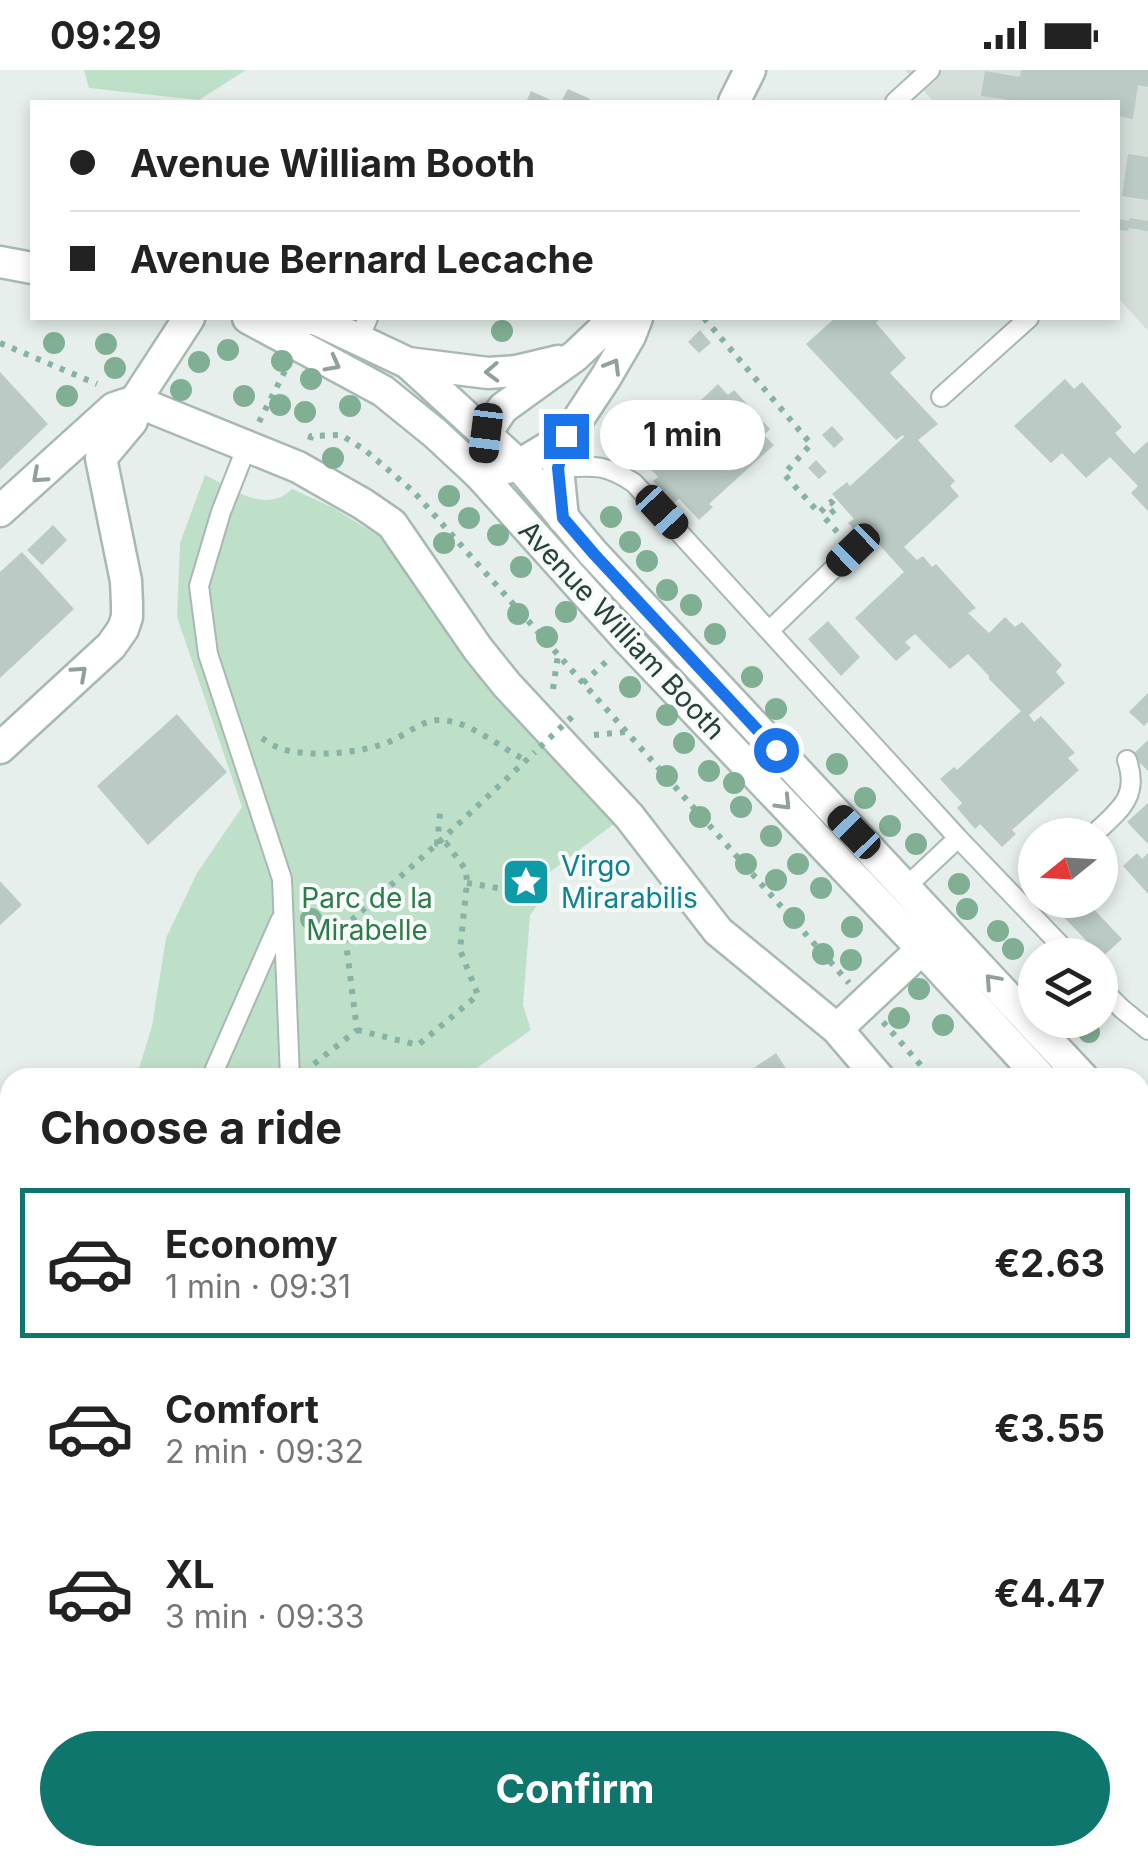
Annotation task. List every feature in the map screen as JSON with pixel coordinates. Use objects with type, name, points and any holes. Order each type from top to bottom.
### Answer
[{"type":"street","points":[[735,100],[750,70]]},
{"type":"street","points":[[0,262],[30,268]]},
{"type":"street","points":[[101,458],[132,421],[134,401],[189,320]]},
{"type":"street","name":"Avenue William Booth","points":[[252,320],[392,397],[480,475],[629,642],[1032,1068]]},
{"type":"street","name":"Avenue William Booth","points":[[315,320],[363,329],[408,364],[520,466],[750,722],[1074,1068]]},
{"type":"street","points":[[566,436],[520,466],[480,475],[486,433],[503,408],[576,356],[613,320]]},
{"type":"street","points":[[563,518],[558,468],[566,436],[614,364],[637,320]]},
{"type":"street","points":[[408,364],[488,373],[516,371],[576,356]]},
{"type":"street","points":[[0,511],[114,408],[134,401],[298,467],[362,504],[392,524],[507,685],[630,816],[718,931],[836,1029],[870,1068]]},
{"type":"street","points":[[3,740],[111,646],[127,617],[126,581],[101,458],[84,447],[69,448]]},
{"type":"street","points":[[836,1029],[922,949],[923,936],[906,886]]},
{"type":"lane","points":[[897,100],[930,70]]},
{"type":"lane","points":[[941,397],[1027,320]]},
{"type":"lane","points":[[247,446],[220,512],[199,586],[208,654],[282,879],[290,1068]]},
{"type":"lane","points":[[558,468],[593,466],[614,470],[634,483],[958,838],[1018,889]]},
{"type":"lane","points":[[770,630],[853,550]]},
{"type":"lane","points":[[1110,818],[1132,790],[1128,760]]},
{"type":"lane","points":[[906,886],[958,838]]},
{"type":"lane","points":[[215,1068],[283,916]]},
{"type":"lane","points":[[1118,1005],[1148,1030]]},
{"type":"path","points":[[706,320],[811,444],[784,474],[819,512],[832,502],[837,508],[825,518]]},
{"type":"path","points":[[0,343],[134,401]]},
{"type":"path","points":[[276,390],[288,364]]},
{"type":"path","points":[[298,467],[312,436],[341,435],[365,450],[413,492],[923,1068]]},
{"type":"path","points":[[552,691],[558,654]]},
{"type":"path","points":[[583,683],[604,664]]},
{"type":"path","points":[[228,712],[281,749],[313,753],[367,749],[435,720],[459,722],[523,762],[344,927],[357,1030]]},
{"type":"path","points":[[540,747],[574,715]]},
{"type":"path","points":[[594,735],[627,732]]},
{"type":"path","points":[[437,844],[440,813]]},
{"type":"path","points":[[357,1030],[418,1045],[478,995],[460,950],[466,870],[446,843],[437,844]]},
{"type":"path","points":[[467,883],[504,889],[519,883]]},
{"type":"path","points":[[312,1066],[357,1030]]},
{"type":"shaded area","points":[[905,70],[1148,70],[1148,331],[1120,300],[1120,100],[932,100]]},
{"type":"green space","points":[[84,70],[246,70],[199,100],[89,88]]},
{"type":"green space","name":"Parc de la Mirabelle","points":[[205,475],[260,499],[271,500],[292,489],[332,507],[385,540],[472,669],[618,821],[547,874],[547,892],[530,915],[523,1005],[531,1030],[477,1068],[139,1068],[152,1026],[166,938],[197,873],[242,807],[177,617],[180,543]]},
{"type":"building","points":[[1021,70],[1148,70],[1148,87],[1138,85],[1133,119],[1120,116],[1120,100],[1011,100],[981,96],[985,71],[1020,77]]},
{"type":"building","points":[[568,89],[590,99],[590,100],[562,100]]},
{"type":"building","points":[[531,91],[551,100],[527,100]]},
{"type":"building","points":[[1128,154],[1148,157],[1148,200],[1122,196]]},
{"type":"building","points":[[1120,219],[1148,221],[1148,231],[1120,230]]},
{"type":"building","points":[[833,320],[879,320],[876,323],[906,358],[890,373],[938,424],[918,440],[955,481],[950,486],[959,496],[904,547],[917,560],[923,556],[932,567],[936,564],[976,608],[968,613],[989,633],[1005,617],[1015,627],[1022,622],[1062,665],[1056,672],[1065,683],[1029,715],[1034,722],[1041,716],[1075,753],[1068,758],[1079,770],[1025,818],[1018,818],[1012,830],[1016,834],[1002,847],[980,824],[975,829],[957,808],[962,803],[940,779],[954,767],[957,770],[1021,711],[968,654],[950,669],[915,634],[905,642],[911,648],[896,661],[855,618],[904,572],[873,538],[868,543],[848,523],[854,519],[832,494],[847,482],[850,486],[903,435],[896,440],[806,344]]},
{"type":"building","points":[[700,330],[711,343],[699,353],[688,342]]},
{"type":"building","points":[[0,372],[48,424],[0,470]]},
{"type":"building","points":[[1065,379],[1074,389],[1082,382],[1122,427],[1115,433],[1134,454],[1148,441],[1148,511],[1131,493],[1138,486],[1110,457],[1086,478],[1062,453],[1051,463],[1014,426]]},
{"type":"building","points":[[718,384],[728,395],[734,390],[770,429],[764,435],[774,445],[709,504],[713,507],[699,520],[679,499],[672,504],[653,481],[658,477],[636,454],[651,441],[654,445]]},
{"type":"building","points":[[832,426],[844,439],[834,448],[822,435]]},
{"type":"building","points":[[816,460],[827,472],[819,479],[808,468]]},
{"type":"building","points":[[53,525],[67,540],[42,565],[27,550]]},
{"type":"building","points":[[22,552],[74,609],[0,678],[0,572]]},
{"type":"building","points":[[828,621],[860,657],[841,676],[808,639]]},
{"type":"building","points":[[1148,693],[1148,722],[1144,726],[1129,712]]},
{"type":"building","points":[[177,714],[227,772],[148,845],[97,786]]},
{"type":"building","points":[[1148,740],[1148,771],[1132,755]]},
{"type":"building","points":[[1148,803],[1148,844],[1127,822]]},
{"type":"building","points":[[1137,853],[1142,859],[1148,853],[1148,894],[1123,866]]},
{"type":"building","points":[[0,881],[22,905],[0,925]]},
{"type":"building","points":[[1065,918],[1102,918],[1122,939],[1118,943],[1118,938],[1084,938]]},
{"type":"building","points":[[776,1053],[786,1068],[754,1068]]},
{"type":"place","name":"Virgo Mirarabilis","points":[[526,882]]},
{"type":"route","points":[[566,436],[558,468],[563,518],[776,750]]}]
